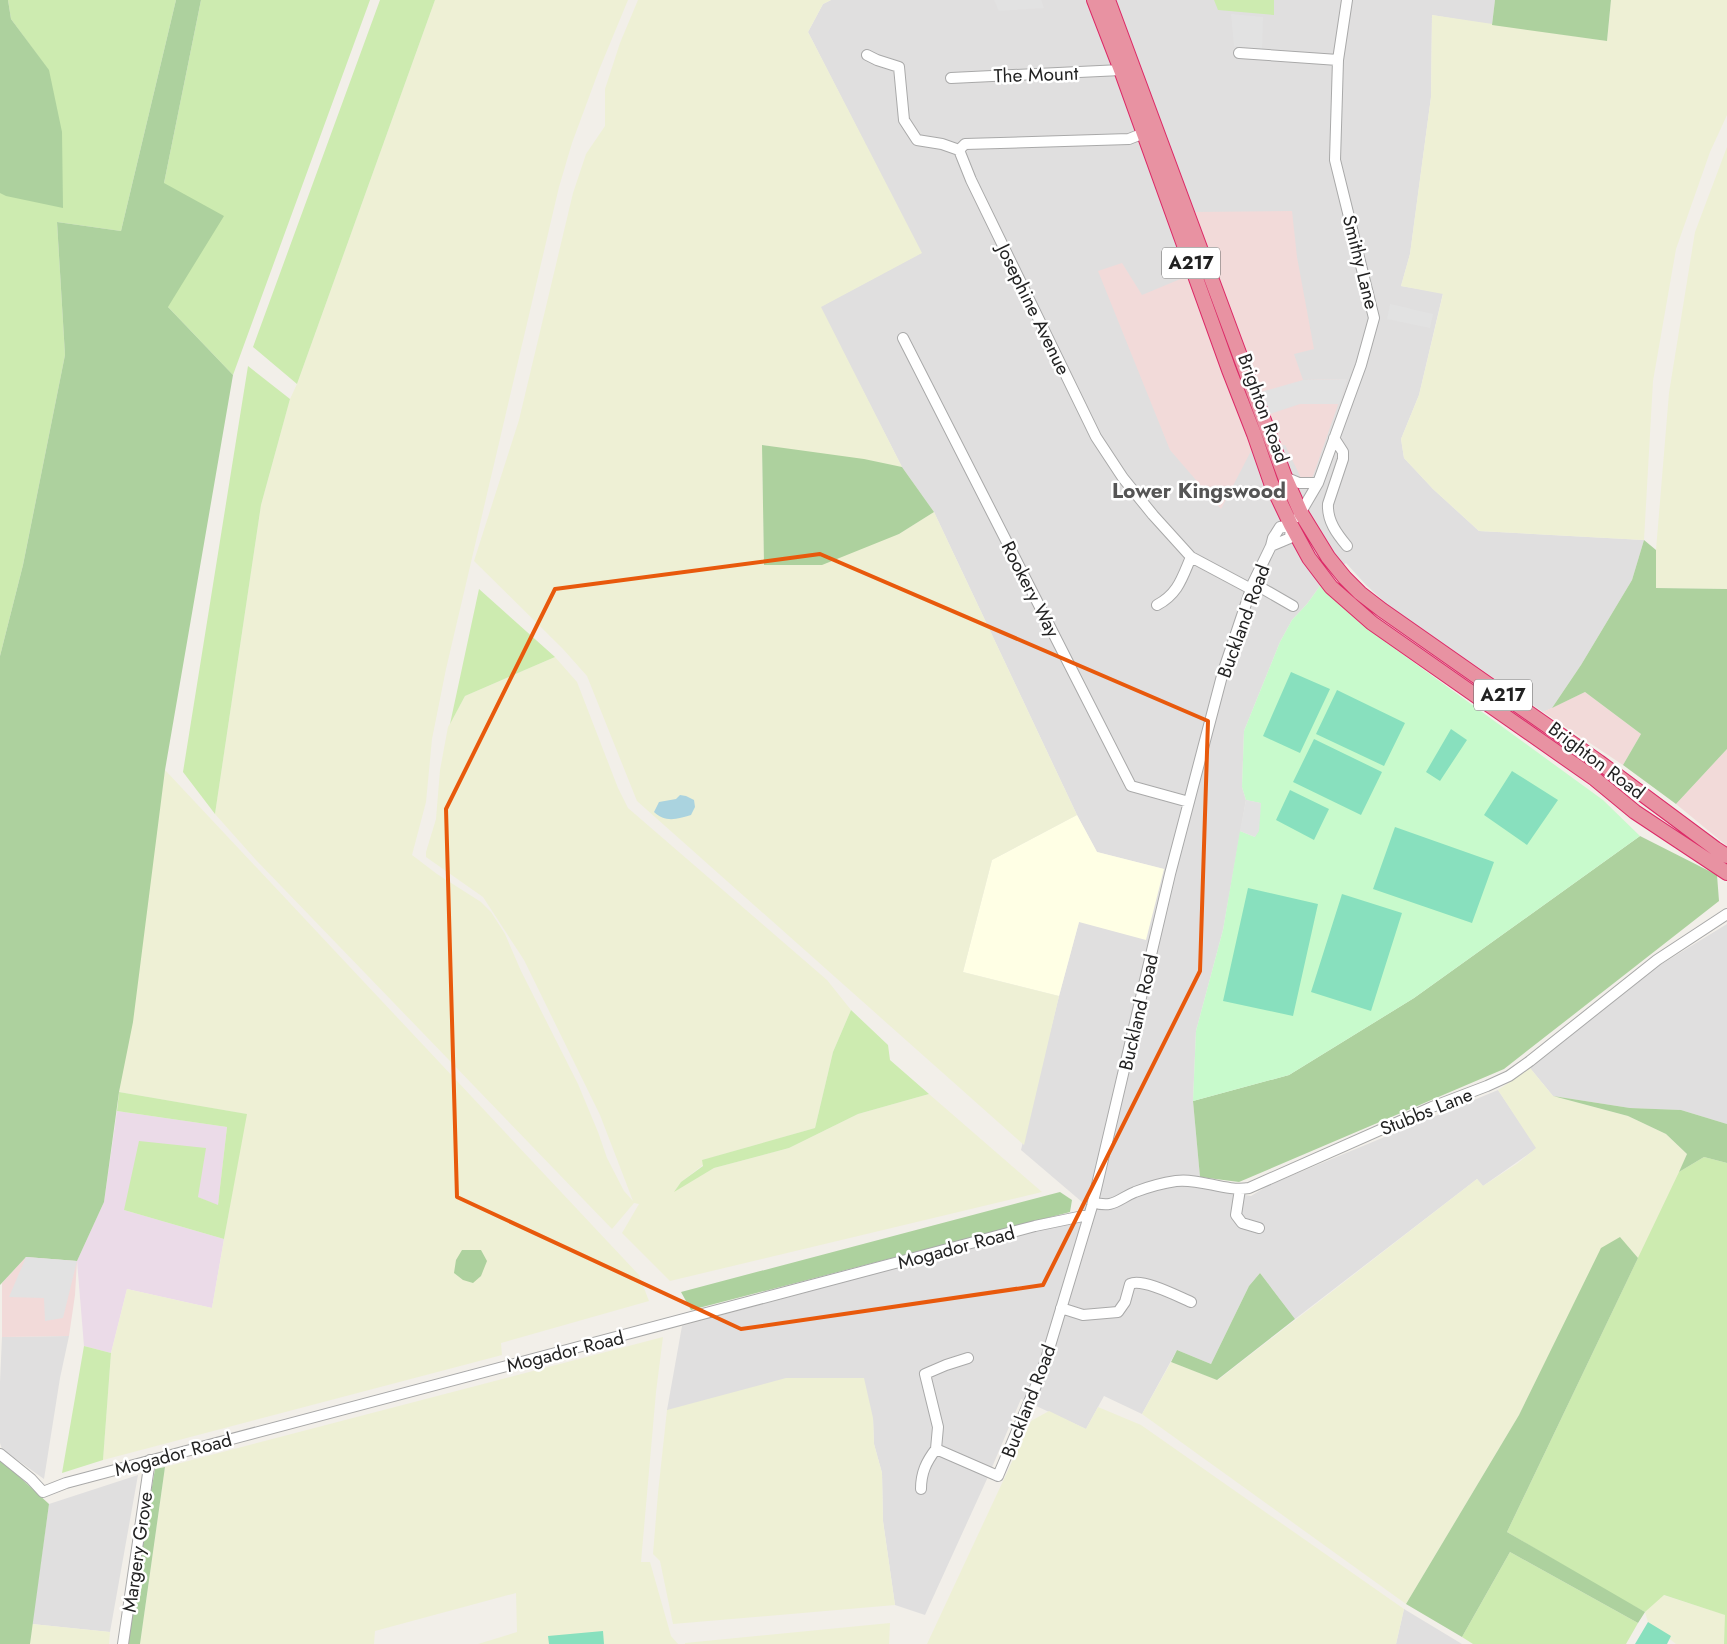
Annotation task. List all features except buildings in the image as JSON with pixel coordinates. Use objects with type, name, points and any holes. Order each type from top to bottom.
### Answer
[{"type":"highway","name":"Brighton Road","points":[[1094,0],[1271,483],[1309,558],[1332,587],[1372,623],[1595,779],[1635,812],[1727,874]]},
{"type":"highway","name":"Brighton Road","points":[[1108,0],[1285,477],[1301,513],[1328,557],[1345,578],[1382,610],[1587,754],[1716,850],[1727,856]]},
{"type":"street","name":"Smithy Lane","points":[[1291,525],[1301,513],[1318,483],[1361,365],[1374,318],[1335,160],[1338,60],[1347,0]]},
{"type":"street","points":[[1239,53],[1338,60]]},
{"type":"street","points":[[867,55],[899,67],[904,120],[917,140],[942,144],[958,150],[965,144],[1130,139],[1144,133]]},
{"type":"street","name":"The Mount","points":[[952,78],[1121,70]]},
{"type":"street","name":"Josephine Avenue","points":[[958,150],[1096,437],[1123,478],[1153,516],[1191,557],[1293,606]]},
{"type":"street","name":"Rookery Way","points":[[903,338],[1131,786],[1189,802]]},
{"type":"street","points":[[1334,438],[1343,452],[1344,459],[1328,504],[1328,511],[1329,518],[1348,546]]},
{"type":"street","points":[[1285,477],[1300,483],[1318,483]]},
{"type":"street","name":"Buckland Road","points":[[936,1450],[998,1476],[1043,1370],[1092,1202],[1222,672],[1252,586],[1271,546],[1272,538],[1280,527],[1291,525]]},
{"type":"street","points":[[1157,605],[1168,599],[1179,586],[1191,557]]},
{"type":"street","name":"Stubbs Lane","points":[[1240,1190],[1249,1188],[1432,1106],[1488,1086],[1509,1076],[1657,960],[1724,916],[1727,906]]},
{"type":"street","points":[[1092,1202],[1105,1205],[1114,1204],[1134,1193],[1157,1185],[1178,1181],[1208,1183],[1240,1190],[1236,1215],[1242,1223],[1259,1228]]},
{"type":"street","name":"Mogador Road","points":[[0,1454],[31,1479],[43,1492],[66,1483],[150,1460],[1035,1226],[1088,1216]]},
{"type":"street","points":[[1061,1308],[1083,1315],[1118,1312],[1125,1302],[1130,1284],[1135,1282],[1149,1285],[1191,1302]]},
{"type":"street","points":[[921,1489],[921,1477],[927,1461],[936,1450],[938,1427],[925,1374],[968,1358]]},
{"type":"street","name":"Margery Grove","points":[[123,1644],[150,1460]]},
{"type":"highlighted area","points":[[820,554],[1208,721],[1200,971],[1043,1285],[741,1329],[457,1197],[446,809],[555,589]]},
{"type":"shaded area","points":[[435,0],[628,0],[572,143],[559,187],[446,669],[432,739],[426,802],[412,855],[437,874],[481,902],[491,912],[505,934],[521,971],[578,1084],[607,1158],[624,1191],[633,1201],[600,1115],[524,960],[483,897],[426,857],[436,819],[440,770],[448,727],[465,696],[555,657],[577,682],[618,788],[628,808],[827,980],[851,1010],[833,1052],[815,1128],[703,1160],[703,1165],[681,1182],[675,1191],[714,1168],[789,1148],[858,1114],[929,1094],[1042,1192],[670,1281],[622,1233],[639,1204],[634,1203],[612,1229],[256,860],[215,814],[261,505],[290,399]]},
{"type":"shaded area","points":[[638,0],[831,0],[823,4],[808,32],[922,253],[821,307],[902,467],[762,445],[764,565],[899,534],[934,512],[1077,815],[992,860],[963,972],[1059,996],[1024,1145],[637,801],[587,676],[563,649],[474,561],[519,420],[573,193],[586,154],[605,126],[605,89],[620,43]]},
{"type":"shaded area","points":[[831,0],[1495,0],[1492,25],[1432,15],[1431,97],[1410,254],[1401,286],[1443,293],[1419,395],[1401,439],[1404,458],[1433,489],[1479,531],[1644,540],[1632,580],[1581,665],[1552,708],[1543,712],[1389,606],[1346,563],[1320,586],[1292,620],[1280,642],[1244,731],[1242,787],[1246,800],[1223,930],[1196,1031],[1193,1101],[1200,1177],[1203,1188],[1251,1196],[1269,1185],[1498,1090],[1537,1148],[1483,1186],[1477,1179],[1295,1319],[1260,1273],[1249,1286],[1211,1364],[1177,1350],[1142,1414],[1104,1396],[1086,1429],[1021,1399],[925,1615],[895,1605],[883,1521],[882,1473],[874,1444],[873,1418],[667,1410],[682,1326],[1006,1238],[1073,1222],[1082,1202],[1021,1150],[1059,996],[1079,922],[1164,869],[1097,852],[1077,815],[934,512],[902,467],[820,307],[921,253],[808,32],[823,4]]},
{"type":"shaded area","points":[[994,0],[1041,0],[1044,8],[999,11]]},
{"type":"shaded area","points":[[1611,0],[1727,0],[1727,115],[1710,152],[1676,249],[1653,381],[1644,540],[1479,531],[1433,489],[1404,458],[1401,439],[1419,395],[1443,294],[1401,286],[1410,254],[1431,97],[1432,15],[1607,41]]},
{"type":"shaded area","points":[[1231,14],[1263,17],[1262,50],[1234,46]]},
{"type":"shaded area","points":[[1727,147],[1727,589],[1656,588],[1656,550],[1669,393],[1695,232]]},
{"type":"shaded area","points":[[1292,211],[1297,257],[1314,349],[1294,354],[1303,380],[1347,379],[1313,476],[1308,480],[1301,478],[1285,445],[1252,449],[1221,509],[1170,450],[1098,271],[1122,263],[1142,295],[1190,275],[1194,212]]},
{"type":"shaded area","points":[[1390,304],[1433,314],[1430,328],[1387,319]]},
{"type":"shaded area","points":[[1347,379],[1339,404],[1300,404],[1270,414],[1261,392],[1303,380]]},
{"type":"shaded area","points":[[1585,692],[1641,734],[1623,765],[1543,712]]},
{"type":"shaded area","points":[[1727,749],[1727,846],[1676,804]]},
{"type":"shaded area","points":[[165,770],[639,1275],[649,1301],[501,1343],[502,1355],[103,1460],[111,1353],[127,1289],[212,1308],[246,1114],[119,1092]]},
{"type":"shaded area","points":[[1246,800],[1261,803],[1259,831],[1255,837],[1240,831]]},
{"type":"shaded area","points":[[1077,815],[1097,852],[1164,869],[1146,940],[1079,922],[1059,996],[963,972],[992,860]]},
{"type":"shaded area","points":[[1727,924],[1727,1124],[1681,1110],[1630,1108],[1553,1096],[1530,1068],[1655,968]]},
{"type":"shaded area","points":[[1530,1068],[1553,1096],[1628,1116],[1666,1134],[1687,1154],[1642,1263],[1620,1238],[1592,1268],[1519,1415],[1406,1604],[1142,1414],[1171,1362],[1218,1380],[1477,1179],[1483,1186],[1518,1163],[1536,1148],[1498,1090]]},
{"type":"shaded area","points":[[117,1111],[227,1127],[218,1206],[198,1197],[124,1210],[224,1239],[212,1308],[127,1289],[111,1353],[84,1346],[77,1261],[104,1202]]},
{"type":"shaded area","points":[[26,1257],[77,1261],[75,1295],[69,1336],[2,1337],[2,1283]]},
{"type":"shaded area","points":[[26,1257],[77,1261],[63,1318],[45,1321],[44,1298],[9,1297]]},
{"type":"shaded area","points":[[69,1336],[60,1378],[44,1479],[2,1449],[0,1443],[2,1337]]},
{"type":"shaded area","points":[[663,1337],[656,1392],[641,1562],[650,1562],[671,1636],[678,1644],[478,1644],[517,1632],[516,1593],[375,1631],[374,1644],[140,1644],[165,1467]]},
{"type":"shaded area","points":[[786,1378],[864,1378],[873,1418],[874,1444],[882,1473],[883,1521],[895,1605],[673,1624],[660,1561],[653,1554],[667,1410]]},
{"type":"shaded area","points":[[1098,1407],[1141,1425],[1404,1609],[1396,1644],[927,1644],[1031,1421],[1049,1411],[1086,1429]]},
{"type":"shaded area","points":[[138,1475],[110,1632],[32,1624],[49,1504]]},
{"type":"shaded area","points":[[1663,1595],[1726,1615],[1724,1644],[1676,1644],[1648,1622],[1645,1612]]},
{"type":"shaded area","points":[[1404,1609],[1462,1644],[1396,1644]]},
{"type":"shaded area","points":[[890,1623],[889,1644],[685,1644],[685,1643]]},
{"type":"shaded area","points":[[32,1624],[110,1632],[109,1644],[30,1644]]},
{"type":"green space","points":[[0,0],[8,0],[11,19],[49,70],[62,132],[63,208],[6,196],[0,193]]},
{"type":"green space","points":[[8,0],[176,0],[121,231],[57,222],[65,355],[23,565],[0,656],[0,192],[49,71],[11,19]]},
{"type":"green space","points":[[176,0],[201,0],[164,183],[224,216],[168,307],[233,375],[165,770],[133,1022],[119,1092],[104,1202],[77,1261],[26,1257],[0,1285],[0,656],[23,565],[65,355],[57,222],[121,231]]},
{"type":"green space","points":[[201,0],[370,0],[233,375],[168,307],[164,183]]},
{"type":"green space","points":[[380,0],[435,0],[297,384],[253,347]]},
{"type":"green space","points":[[1214,0],[1274,0],[1274,15],[1218,10]]},
{"type":"green space","points":[[1495,0],[1611,0],[1607,41],[1492,25]]},
{"type":"green space","points":[[248,366],[290,399],[261,505],[215,814],[183,772]]},
{"type":"green space","points":[[762,445],[864,459],[902,467],[934,512],[899,534],[822,565],[764,565]]},
{"type":"green space","points":[[1644,540],[1656,550],[1656,588],[1727,589],[1727,749],[1676,804],[1623,765],[1641,734],[1585,692],[1552,708],[1581,665],[1632,580]]},
{"type":"green space","points":[[1320,586],[1361,624],[1603,800],[1640,836],[1414,998],[1289,1075],[1193,1101],[1196,1031],[1223,930],[1240,831],[1255,837],[1260,803],[1246,800],[1242,787],[1244,731],[1280,642],[1292,620]]},
{"type":"green space","points":[[479,589],[555,657],[465,696],[450,724]]},
{"type":"green space","points":[[1291,672],[1330,689],[1300,753],[1263,736]]},
{"type":"green space","points":[[1337,690],[1405,723],[1384,766],[1316,734]]},
{"type":"green space","points":[[1451,729],[1467,740],[1440,781],[1426,772]]},
{"type":"green space","points":[[1314,739],[1382,772],[1361,815],[1293,782]]},
{"type":"green space","points":[[1512,771],[1558,800],[1527,845],[1484,815]]},
{"type":"green space","points":[[1290,790],[1329,809],[1314,840],[1276,820]]},
{"type":"green space","points":[[1395,827],[1494,862],[1472,923],[1373,889]]},
{"type":"green space","points":[[1640,836],[1717,875],[1719,901],[1504,1069],[1239,1182],[1200,1177],[1193,1101],[1289,1075],[1414,998]]},
{"type":"green space","points":[[1248,888],[1318,904],[1293,1016],[1223,1001]]},
{"type":"green space","points":[[1342,894],[1402,913],[1371,1011],[1311,992]]},
{"type":"green space","points":[[851,1010],[888,1045],[890,1060],[929,1094],[858,1114],[789,1148],[714,1168],[674,1192],[681,1182],[703,1166],[702,1160],[815,1128],[833,1052]]},
{"type":"green space","points":[[119,1092],[247,1114],[224,1239],[124,1210],[139,1141],[206,1148],[198,1197],[218,1205],[227,1127],[117,1111]]},
{"type":"green space","points":[[1553,1096],[1630,1108],[1681,1110],[1727,1124],[1727,1163],[1704,1157],[1679,1172],[1687,1154],[1666,1134],[1628,1116]]},
{"type":"green space","points":[[1704,1157],[1727,1163],[1727,1644],[1724,1644],[1725,1615],[1664,1595],[1645,1612],[1507,1532],[1679,1172]]},
{"type":"green space","points":[[1060,1192],[1072,1200],[1070,1212],[691,1310],[681,1292]]},
{"type":"green space","points":[[1620,1237],[1638,1258],[1507,1532],[1645,1612],[1638,1623],[1510,1552],[1462,1637],[1406,1604],[1519,1415],[1601,1248]]},
{"type":"green space","points":[[462,1250],[481,1250],[487,1261],[481,1276],[473,1283],[463,1280],[454,1273],[456,1260]]},
{"type":"green space","points":[[1260,1273],[1295,1319],[1217,1380],[1171,1362],[1177,1350],[1211,1364],[1249,1286]]},
{"type":"green space","points":[[84,1346],[111,1353],[103,1460],[62,1473]]},
{"type":"green space","points":[[0,1459],[49,1504],[30,1644],[0,1644]]},
{"type":"green space","points":[[165,1467],[140,1644],[125,1644],[155,1469]]},
{"type":"green space","points":[[1510,1552],[1638,1623],[1626,1644],[1473,1644],[1462,1637]]},
{"type":"green space","points":[[1648,1622],[1671,1636],[1667,1644],[1635,1644]]},
{"type":"green space","points":[[603,1631],[604,1644],[549,1644],[548,1636]]},
{"type":"water","points":[[680,795],[694,800],[695,807],[691,815],[667,819],[654,812],[659,802],[676,799]]},
{"type":"district","name":"Lower Kingswood","points":[[1199,491]]}]
